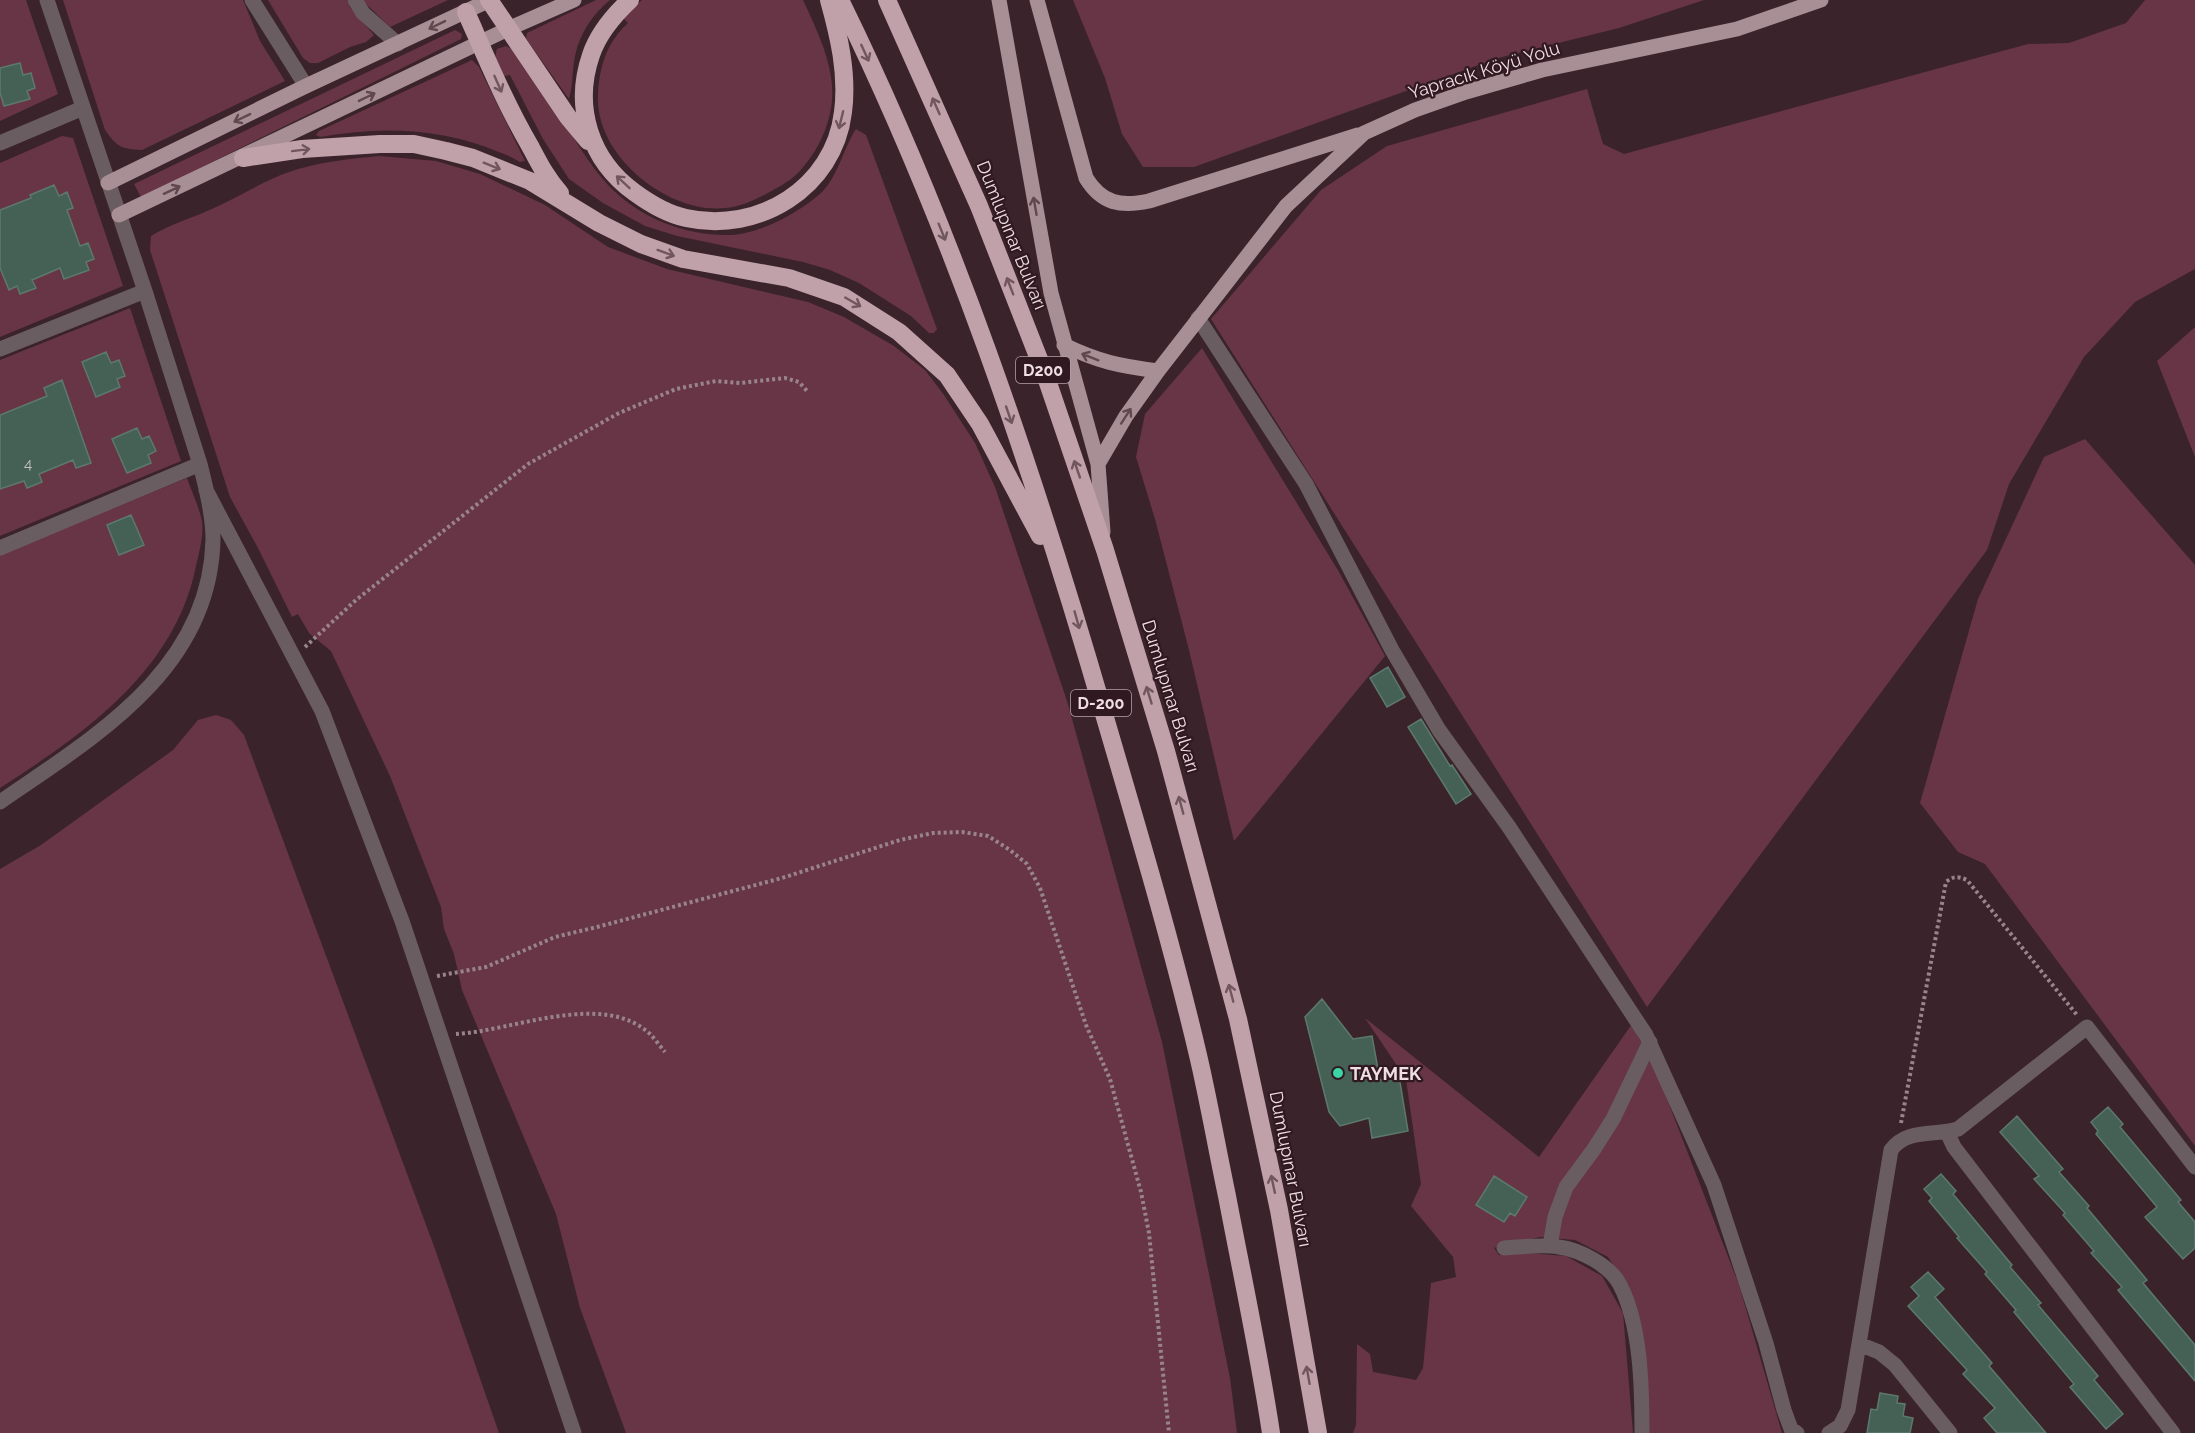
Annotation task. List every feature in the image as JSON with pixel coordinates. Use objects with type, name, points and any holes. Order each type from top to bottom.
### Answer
[{"type":"highway","points":[[489,0],[568,117],[626,186],[644,199],[684,218],[710,222],[734,221],[758,216],[781,205],[802,190],[828,156],[843,114],[844,90],[840,42],[830,0]]},
{"type":"highway","points":[[597,152],[587,130],[583,105],[587,72],[591,55],[603,32],[630,0]]},
{"type":"highway","name":"D-200","points":[[840,0],[896,118],[950,251],[1066,584],[1148,865],[1198,1057],[1259,1356],[1271,1433]]},
{"type":"highway","name":"Dumlupınar Bulvarı","points":[[887,0],[979,206],[1046,377],[1105,550],[1167,751],[1238,1019],[1279,1210],[1318,1433]]},
{"type":"highway","points":[[466,12],[503,97],[550,182],[573,205]]},
{"type":"highway","points":[[243,158],[346,145],[414,144],[473,158],[530,180],[599,223],[641,244],[683,259],[789,278],[844,297],[899,332],[947,375],[981,424],[1066,584]]},
{"type":"main road","points":[[108,183],[489,0]]},
{"type":"main road","points":[[119,215],[243,158],[479,42],[574,0]]},
{"type":"main road","points":[[999,0],[1051,293],[1098,464],[1105,550]]},
{"type":"main road","points":[[1037,0],[1086,178],[1101,196],[1132,204],[1149,201],[1364,133]]},
{"type":"main road","name":"Yapracık Köyü Yolu","points":[[1098,464],[1126,416],[1158,371],[1286,206],[1364,133],[1415,110],[1542,70],[1737,29],[1821,0]]},
{"type":"main road","points":[[1064,345],[1092,359],[1125,367],[1158,371]]},
{"type":"street","points":[[0,802],[90,740],[140,697],[161,675],[192,627],[199,609],[210,570],[213,539],[207,490],[200,464],[48,0]]},
{"type":"street","points":[[252,0],[306,86]]},
{"type":"street","points":[[355,0],[363,13],[398,44]]},
{"type":"street","points":[[0,143],[83,108]]},
{"type":"street","points":[[0,349],[145,291]]},
{"type":"street","points":[[1198,318],[1306,484],[1392,650],[1439,730],[1515,837],[1650,1042],[1714,1185],[1766,1342],[1784,1410],[1791,1429],[1797,1433]]},
{"type":"street","points":[[0,548],[200,464]]},
{"type":"street","points":[[207,490],[322,711],[402,921],[574,1433]]},
{"type":"street","points":[[1829,1433],[1839,1426],[1848,1410],[1891,1150],[1897,1141],[1908,1136],[1958,1129],[2086,1027],[2195,1167]]},
{"type":"street","points":[[1550,1246],[1555,1217],[1566,1187],[1594,1149],[1612,1119],[1650,1042]]},
{"type":"street","points":[[1947,1132],[1954,1147],[2173,1433]]},
{"type":"street","points":[[1504,1248],[1550,1246],[1569,1249],[1607,1269],[1619,1283],[1628,1306],[1636,1339],[1642,1433]]},
{"type":"street","points":[[1859,1344],[1879,1352],[1895,1365],[1950,1433]]},
{"type":"path","points":[[294,658],[356,600],[528,464],[619,413],[676,389],[716,381],[741,383],[785,378],[799,382],[808,392]]},
{"type":"path","points":[[421,978],[486,967],[555,937],[782,878],[900,840],[933,833],[962,832],[988,836],[1027,864],[1040,888],[1078,1005],[1110,1079],[1141,1192],[1149,1233],[1169,1433]]},
{"type":"path","points":[[1897,1141],[1946,882],[1952,877],[1967,880],[2086,1027]]},
{"type":"path","points":[[440,1035],[477,1033],[574,1013],[596,1013],[632,1023],[649,1033],[664,1052]]},
{"type":"shaded area","points":[[0,0],[26,0],[58,94],[0,121]]},
{"type":"shaded area","points":[[63,0],[243,0],[260,41],[285,81],[142,150],[124,148],[116,144],[105,130]]},
{"type":"shaded area","points":[[268,0],[347,0],[350,7],[374,35],[366,42],[350,47],[318,63],[310,63],[303,58]]},
{"type":"shaded area","points":[[362,0],[448,0],[390,27]]},
{"type":"shaded area","points":[[596,0],[610,0],[592,18],[580,40],[575,56],[569,99],[529,43],[526,38],[527,33]]},
{"type":"shaded area","points":[[642,0],[803,0],[820,37],[826,57],[831,77],[832,103],[821,141],[807,163],[794,176],[773,190],[745,203],[725,208],[703,207],[681,201],[659,191],[639,177],[622,160],[609,140],[601,119],[599,86],[602,66],[609,48],[628,23],[623,18]]},
{"type":"shaded area","points":[[1073,0],[1704,0],[1619,28],[1498,58],[1194,167],[1143,167],[1122,134],[1105,78]]},
{"type":"shaded area","points":[[2145,0],[2195,0],[2195,269],[2135,302],[2084,357],[2009,484],[1987,550],[1647,1007],[1211,319],[1321,190],[1387,146],[1587,89],[1603,144],[1624,154],[2028,44],[2069,43],[2126,23]]},
{"type":"shaded area","points":[[455,30],[462,34],[461,39],[141,197],[134,184]]},
{"type":"shaded area","points":[[506,46],[514,50],[608,185],[620,197],[648,216],[680,228],[731,235],[754,231],[779,221],[812,200],[827,186],[856,129],[866,135],[937,329],[934,333],[929,333],[911,316],[859,283],[830,270],[803,262],[677,236],[645,226],[603,203],[569,179],[543,139],[510,75],[504,76],[500,70],[496,60],[497,49]]},
{"type":"shaded area","points":[[472,60],[479,67],[525,161],[520,162],[465,140],[424,132],[383,130],[320,137],[316,135],[319,131]]},
{"type":"shaded area","points":[[62,136],[73,138],[123,286],[0,337],[0,163]]},
{"type":"shaded area","points":[[379,156],[436,161],[480,174],[545,205],[608,247],[667,269],[808,302],[844,317],[894,346],[925,370],[944,395],[975,443],[995,487],[1067,701],[1162,1042],[1230,1378],[1237,1433],[626,1433],[580,1308],[556,1214],[462,990],[454,954],[444,929],[441,907],[390,776],[331,651],[309,633],[298,614],[292,617],[230,497],[150,250],[151,236],[279,176],[322,163]]},
{"type":"shaded area","points":[[130,308],[181,461],[0,536],[0,360]]},
{"type":"shaded area","points":[[2195,327],[2195,457],[2157,361]]},
{"type":"shaded area","points":[[1202,348],[1339,572],[1385,656],[1234,841],[1189,650],[1155,519],[1136,457],[1145,414]]},
{"type":"shaded area","points":[[2085,439],[2195,565],[2195,1146],[1985,864],[1958,852],[1920,803],[1978,599],[2044,457]]},
{"type":"shaded area","points":[[187,478],[202,521],[202,538],[185,603],[168,637],[147,668],[122,696],[63,745],[0,788],[0,555]]},
{"type":"shaded area","points":[[216,715],[231,720],[244,735],[435,1249],[499,1433],[0,1433],[0,869],[41,845],[173,750],[198,720]]},
{"type":"shaded area","points":[[1365,1018],[1539,1157],[1632,1024],[1658,1076],[1739,1285],[1782,1433],[1647,1433],[1623,1280],[1608,1257],[1575,1240],[1540,1237],[1494,1248],[1499,1255],[1529,1253],[1566,1256],[1602,1276],[1623,1313],[1633,1433],[1353,1433],[1356,1425],[1357,1344],[1370,1354],[1373,1372],[1416,1380],[1423,1368],[1431,1283],[1456,1277],[1453,1257],[1411,1206],[1421,1184],[1406,1079]]},
{"type":"building","points":[[20,63],[23,75],[31,73],[35,88],[27,91],[30,99],[4,106],[0,93],[0,68]]},
{"type":"building","points":[[54,185],[59,196],[67,192],[73,208],[67,210],[80,246],[88,243],[94,259],[86,262],[89,270],[64,279],[60,268],[32,280],[36,288],[20,294],[17,286],[9,290],[0,268],[0,210],[31,198],[30,195]]},
{"type":"building","points":[[106,352],[111,363],[119,360],[125,376],[117,379],[120,387],[96,397],[82,362]]},
{"type":"building","points":[[62,380],[91,463],[76,468],[73,460],[39,474],[42,482],[27,488],[24,481],[0,489],[0,415],[47,396],[44,388]]},
{"type":"building","points":[[137,428],[142,439],[149,436],[156,451],[148,455],[151,463],[127,473],[112,439]]},
{"type":"building","points":[[131,515],[144,545],[119,555],[107,525]]},
{"type":"building","points":[[1388,667],[1405,697],[1387,707],[1370,678]]},
{"type":"building","points":[[1421,719],[1450,766],[1452,765],[1471,794],[1456,804],[1408,727]]},
{"type":"building","points":[[1322,999],[1353,1039],[1372,1036],[1380,1080],[1399,1076],[1408,1131],[1372,1138],[1369,1118],[1340,1126],[1329,1112],[1305,1017]]},
{"type":"building","points":[[2108,1107],[2123,1124],[2120,1127],[2181,1200],[2178,1202],[2195,1222],[2195,1248],[2183,1259],[2145,1217],[2157,1207],[2096,1134],[2098,1131],[2091,1122]]},
{"type":"building","points":[[2017,1116],[2063,1169],[2059,1172],[2089,1206],[2087,1208],[2147,1280],[2143,1283],[2195,1345],[2195,1381],[2118,1290],[2122,1287],[2091,1253],[2094,1251],[2063,1215],[2065,1213],[2034,1179],[2039,1176],[2000,1132]]},
{"type":"building","points":[[1941,1174],[1956,1191],[1953,1194],[2041,1303],[2038,1305],[2098,1376],[2094,1380],[2123,1414],[2106,1429],[2070,1387],[2074,1384],[2014,1312],[2016,1310],[1985,1274],[1987,1272],[1929,1201],[1932,1198],[1924,1189]]},
{"type":"building","points":[[1494,1176],[1527,1197],[1515,1216],[1510,1213],[1504,1222],[1476,1205]]},
{"type":"building","points":[[1928,1272],[1944,1289],[1935,1297],[1992,1363],[1989,1366],[2046,1433],[1997,1433],[1984,1418],[1995,1408],[1963,1374],[1967,1370],[1908,1306],[1919,1296],[1911,1287]]},
{"type":"building","points":[[1880,1393],[1898,1396],[1897,1403],[1905,1404],[1903,1416],[1913,1418],[1910,1433],[1867,1433],[1871,1409],[1877,1410]]},
{"type":"place","name":"TAYMEK","points":[[1338,1073]]}]
